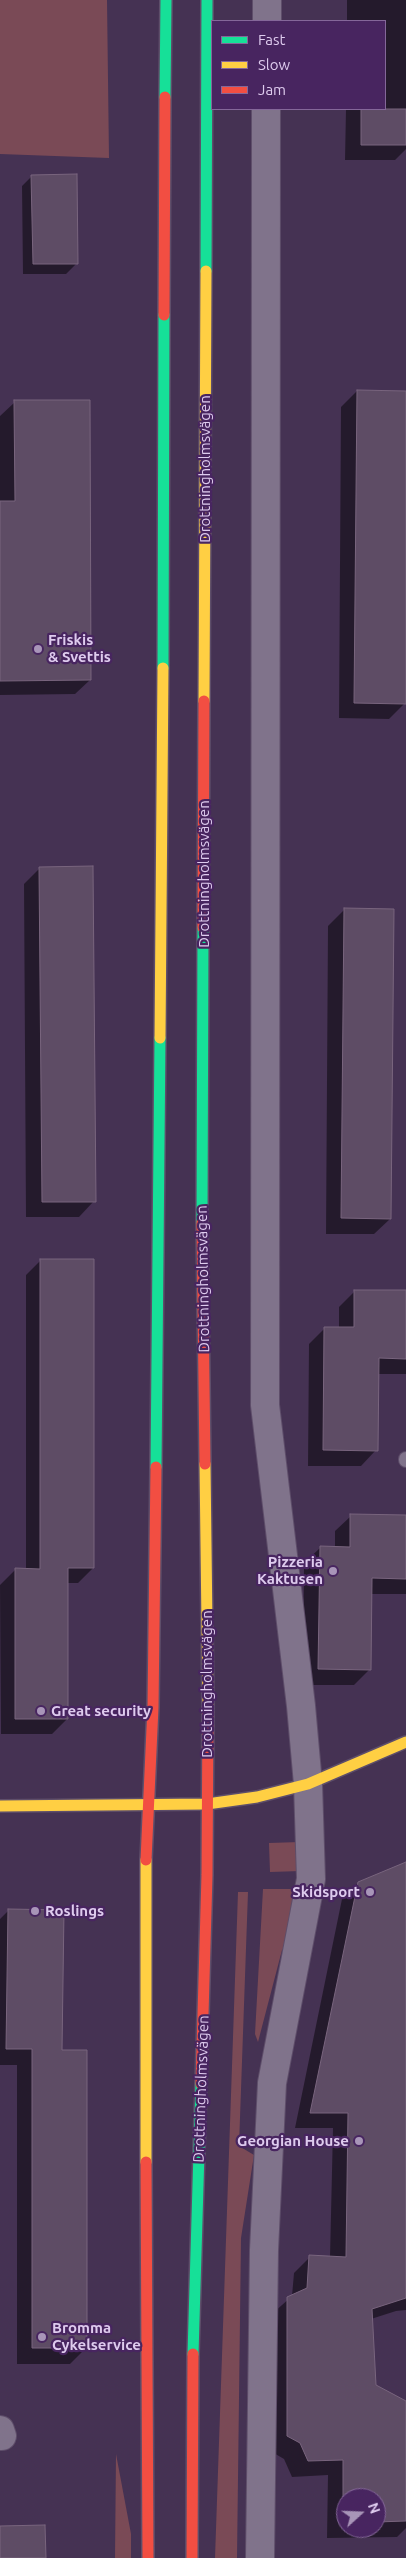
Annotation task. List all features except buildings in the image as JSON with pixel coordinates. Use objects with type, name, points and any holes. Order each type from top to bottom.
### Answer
[{"type":"main road","points":[[148,2558],[145,1888],[153,1687],[161,956],[166,0]]},
{"type":"main road","name":"Drottningholmsvägen","points":[[192,2558],[192,2405],[207,1876],[208,1712],[202,1219],[207,0]]},
{"type":"main road","points":[[0,1806],[207,1804],[257,1797],[308,1784],[406,1742]]},
{"type":"street","points":[[267,0],[267,20]]},
{"type":"street","points":[[260,2558],[264,2250],[272,2083],[311,1878],[308,1784],[265,1405],[266,110]]},
{"type":"shaded area","points":[[0,0],[107,0],[109,158],[0,154]]},
{"type":"shaded area","points":[[300,1842],[301,1871],[270,1872],[269,1843]]},
{"type":"shaded area","points":[[263,1889],[301,1889],[293,1943],[282,1950],[258,2042],[255,2034]]},
{"type":"shaded area","points":[[238,1892],[248,1892],[239,2146],[254,2155],[241,2238],[237,2558],[215,2558]]},
{"type":"shaded area","points":[[116,2454],[131,2534],[131,2558],[115,2558]]},
{"type":"traffic: fast","points":[[165,97],[166,0]]},
{"type":"traffic: fast","points":[[206,271],[207,0]]},
{"type":"traffic: fast","points":[[163,668],[164,315]]},
{"type":"traffic: fast","points":[[202,1222],[203,928]]},
{"type":"traffic: fast","points":[[156,1467],[160,1038]]},
{"type":"traffic: fast","points":[[193,2354],[201,2084]]},
{"type":"traffic: slow","points":[[204,701],[206,271]]},
{"type":"traffic: slow","points":[[160,1038],[163,668]]},
{"type":"traffic: slow","points":[[205,1464],[208,1707]]},
{"type":"traffic: slow","points":[[0,1806],[207,1804],[257,1797],[308,1784],[406,1742]]},
{"type":"traffic: slow","points":[[146,1860],[146,2162]]},
{"type":"traffic: jam","points":[[164,315],[165,97]]},
{"type":"traffic: jam","points":[[203,928],[204,701]]},
{"type":"traffic: jam","points":[[202,1222],[205,1464]]},
{"type":"traffic: jam","points":[[146,1860],[153,1707],[156,1467]]},
{"type":"traffic: jam","points":[[201,2084],[207,1875],[208,1707]]},
{"type":"traffic: jam","points":[[146,2162],[148,2558]]},
{"type":"traffic: jam","points":[[192,2558],[193,2354]]},
{"type":"place","name":"Friskis & Svettis","points":[[38,649]]},
{"type":"place","name":"Pizzeria Kaktusen","points":[[333,1571]]},
{"type":"place","name":"Great security","points":[[41,1711]]},
{"type":"place","name":"Skidsport","points":[[370,1892]]},
{"type":"place","name":"Roslings","points":[[35,1911]]},
{"type":"place","name":"Georgian House","points":[[359,2141]]},
{"type":"place","name":"Bromma Cykelservice","points":[[42,2337]]}]
